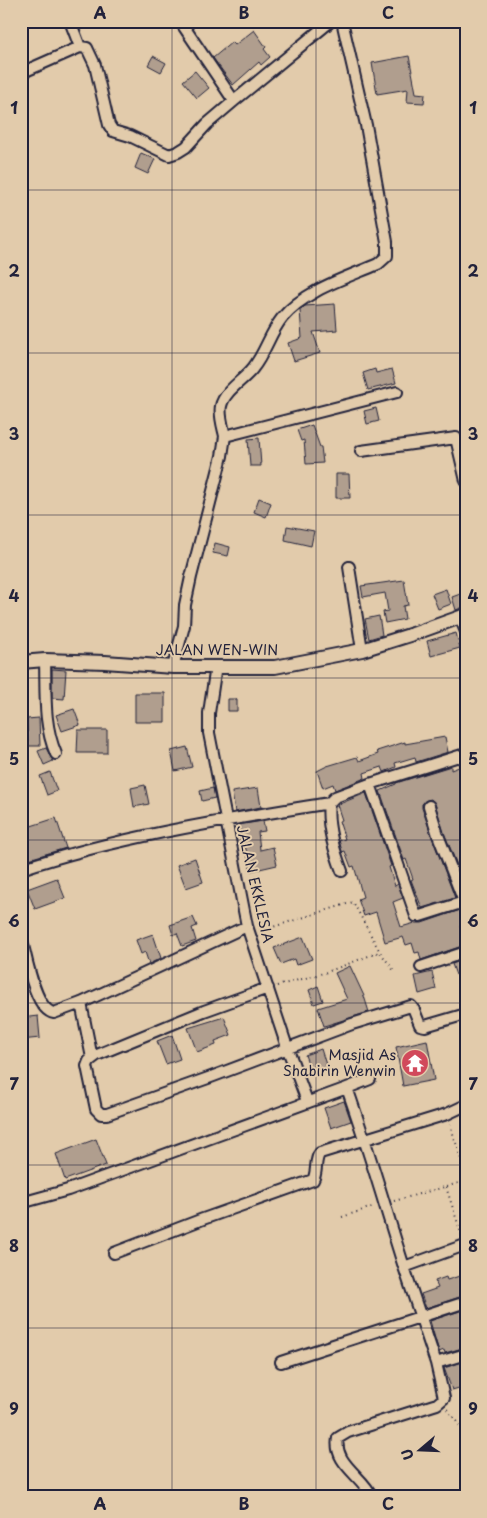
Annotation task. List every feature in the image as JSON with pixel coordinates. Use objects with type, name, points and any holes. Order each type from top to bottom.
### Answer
[{"type":"street","points":[[70,21],[80,47]]},
{"type":"street","points":[[180,21],[234,101]]},
{"type":"street","points":[[173,667],[184,626],[185,605],[190,577],[222,456],[225,436],[221,407],[224,399],[252,370],[279,323],[289,311],[314,293],[378,264],[387,256],[387,242],[366,125],[342,21]]},
{"type":"street","points":[[21,72],[80,47],[87,48],[90,51],[101,86],[113,131],[130,136],[169,155],[186,147],[207,124],[326,23]]},
{"type":"street","points":[[225,436],[397,392]]},
{"type":"street","points":[[361,451],[456,438],[466,481]]},
{"type":"street","points":[[349,567],[362,650]]},
{"type":"street","points":[[463,616],[466,632]]},
{"type":"street","name":"JALAN WEN-WIN","points":[[21,662],[45,660],[173,667],[275,667],[362,650],[463,616]]},
{"type":"street","points":[[45,660],[46,724],[56,754]]},
{"type":"street","name":"JALAN EKKLESIA","points":[[216,666],[209,713],[209,733],[249,930],[287,1047],[307,1101]]},
{"type":"street","points":[[21,869],[132,839],[254,814],[329,802],[335,797],[370,784],[464,755],[466,766]]},
{"type":"street","points":[[370,784],[416,916],[465,905],[440,842],[429,806]]},
{"type":"street","points":[[329,802],[330,824],[342,871]]},
{"type":"street","points":[[21,937],[38,998],[45,1009],[54,1013],[249,930]]},
{"type":"street","points":[[421,967],[466,952]]},
{"type":"street","points":[[268,988],[195,1015],[92,1058],[86,1066],[96,1109],[101,1114],[107,1114],[211,1078],[287,1047],[377,1015],[411,1006],[420,1025],[424,1026],[466,1014]]},
{"type":"street","points":[[81,1003],[92,1058]]},
{"type":"street","points":[[21,1203],[68,1190],[370,1079]]},
{"type":"street","points":[[347,1088],[366,1140],[384,1204],[444,1392],[442,1401],[348,1432],[338,1438],[338,1450],[346,1466],[366,1486],[372,1497]]},
{"type":"street","points":[[114,1253],[203,1218],[313,1180],[316,1174],[316,1161],[320,1153],[447,1114],[466,1105]]},
{"type":"street","points":[[404,1267],[465,1247]]},
{"type":"street","points":[[281,1362],[466,1302]]},
{"type":"street","points":[[436,1363],[466,1354]]},
{"type":"path","points":[[249,930],[353,902],[380,952],[395,972]]},
{"type":"path","points":[[268,988],[327,972],[380,952]]},
{"type":"path","points":[[447,1114],[466,1175]]},
{"type":"path","points":[[342,1217],[466,1181]]},
{"type":"path","points":[[446,1187],[465,1247]]},
{"type":"path","points":[[442,1401],[466,1434]]},
{"type":"building","points":[[254,30],[266,47],[264,49],[270,57],[261,65],[259,62],[233,85],[213,58],[232,42],[235,45]]},
{"type":"building","points":[[153,56],[166,63],[161,72],[148,65]]},
{"type":"building","points":[[409,56],[416,93],[425,94],[424,103],[407,102],[408,89],[377,94],[372,63]]},
{"type":"building","points":[[195,71],[209,88],[197,98],[183,81]]},
{"type":"building","points":[[141,153],[155,159],[148,174],[135,168]]},
{"type":"building","points":[[335,304],[337,330],[313,332],[320,353],[294,361],[288,343],[302,338],[300,310],[305,306]]},
{"type":"building","points":[[375,369],[376,373],[392,369],[396,383],[368,390],[363,373]]},
{"type":"building","points":[[376,408],[379,421],[367,424],[364,411]]},
{"type":"building","points":[[312,425],[321,447],[323,463],[306,464],[304,440],[301,441],[297,430]]},
{"type":"building","points":[[259,438],[261,466],[250,466],[248,439]]},
{"type":"building","points":[[336,474],[349,474],[350,498],[336,498]]},
{"type":"building","points":[[259,498],[271,503],[266,517],[254,512]]},
{"type":"building","points":[[287,526],[314,531],[311,546],[285,540]]},
{"type":"building","points":[[215,543],[230,547],[228,556],[213,553]]},
{"type":"building","points":[[404,580],[408,605],[403,606],[405,619],[385,623],[383,612],[388,611],[385,593],[363,597],[361,586]]},
{"type":"building","points":[[446,589],[451,604],[438,609],[432,594]]},
{"type":"building","points":[[466,592],[466,606],[456,610],[452,597]]},
{"type":"building","points":[[379,616],[382,635],[369,639],[365,619]]},
{"type":"building","points":[[456,633],[460,648],[431,656],[427,641]]},
{"type":"building","points":[[52,669],[66,670],[64,699],[52,698]]},
{"type":"building","points":[[135,693],[165,693],[165,722],[135,722]]},
{"type":"building","points":[[228,699],[237,699],[237,711],[228,711]]},
{"type":"building","points":[[74,709],[80,725],[62,731],[56,715]]},
{"type":"building","points":[[39,718],[40,746],[28,746],[27,719]]},
{"type":"building","points":[[78,730],[107,730],[107,753],[77,753]]},
{"type":"building","points":[[445,737],[448,752],[416,762],[415,757],[395,763],[396,767],[384,772],[382,767],[364,773],[365,778],[335,790],[333,784],[323,788],[317,771],[357,757],[359,761],[378,754],[377,751],[405,742],[405,744]]},
{"type":"building","points":[[187,747],[192,767],[175,771],[171,751]]},
{"type":"building","points":[[46,748],[53,761],[44,765],[38,751]]},
{"type":"building","points":[[451,766],[451,770],[459,767],[465,782],[462,783],[466,794],[466,887],[444,833],[435,804],[431,799],[427,800],[422,804],[422,808],[455,898],[422,908],[380,791],[396,783]]},
{"type":"building","points":[[50,772],[57,791],[47,795],[40,776]]},
{"type":"building","points":[[145,785],[149,804],[134,807],[131,788]]},
{"type":"building","points":[[213,788],[215,798],[202,801],[200,791]]},
{"type":"building","points":[[258,788],[261,807],[235,812],[232,792]]},
{"type":"building","points":[[366,793],[391,866],[389,867],[395,886],[398,884],[403,898],[393,902],[401,927],[422,923],[460,910],[466,914],[466,924],[460,926],[465,945],[421,960],[419,952],[415,953],[412,943],[406,945],[403,937],[385,942],[376,912],[364,916],[358,899],[363,897],[354,866],[351,867],[345,851],[342,852],[339,841],[345,839],[339,821],[342,820],[337,805]]},
{"type":"building","points":[[21,812],[23,812],[28,827],[56,818],[66,848],[22,861]]},
{"type":"building","points":[[263,821],[265,831],[258,832],[260,850],[273,847],[277,865],[251,871],[238,825]]},
{"type":"building","points":[[195,858],[203,882],[186,888],[177,865]]},
{"type":"building","points":[[57,878],[65,898],[35,909],[27,889]]},
{"type":"building","points":[[193,917],[197,926],[192,928],[196,941],[182,946],[177,933],[173,935],[170,925]]},
{"type":"building","points":[[153,934],[161,958],[149,964],[145,952],[141,954],[136,940]]},
{"type":"building","points":[[303,937],[312,959],[296,965],[294,959],[281,964],[274,948]]},
{"type":"building","points":[[466,959],[466,971],[456,975],[452,964]]},
{"type":"building","points":[[350,966],[369,1012],[324,1026],[318,1008],[347,999],[335,973]]},
{"type":"building","points":[[432,972],[436,989],[419,994],[415,976]]},
{"type":"building","points":[[318,986],[323,1001],[314,1004],[309,990]]},
{"type":"building","points":[[38,1016],[40,1038],[21,1040],[21,1018]]},
{"type":"building","points":[[224,1017],[231,1035],[215,1041],[216,1045],[197,1052],[188,1028]]},
{"type":"building","points":[[172,1035],[180,1059],[166,1064],[157,1041]]},
{"type":"building","name":"Masjid As Shabirin Wenwin","points":[[427,1040],[434,1080],[403,1086],[396,1047]]},
{"type":"building","points":[[321,1049],[327,1068],[312,1074],[305,1055]]},
{"type":"building","points":[[344,1101],[351,1121],[331,1128],[324,1108]]},
{"type":"building","points":[[96,1139],[106,1165],[65,1180],[56,1154]]},
{"type":"building","points":[[466,1274],[466,1295],[426,1308],[421,1294],[438,1288],[435,1281],[446,1277],[447,1280]]},
{"type":"building","points":[[466,1309],[466,1347],[445,1353],[444,1350],[439,1352],[430,1321]]},
{"type":"building","points":[[466,1361],[466,1386],[452,1390],[444,1368]]},
{"type":"place","name":"Masjid As Shabirin Wenwin","points":[[415,1063]]}]
